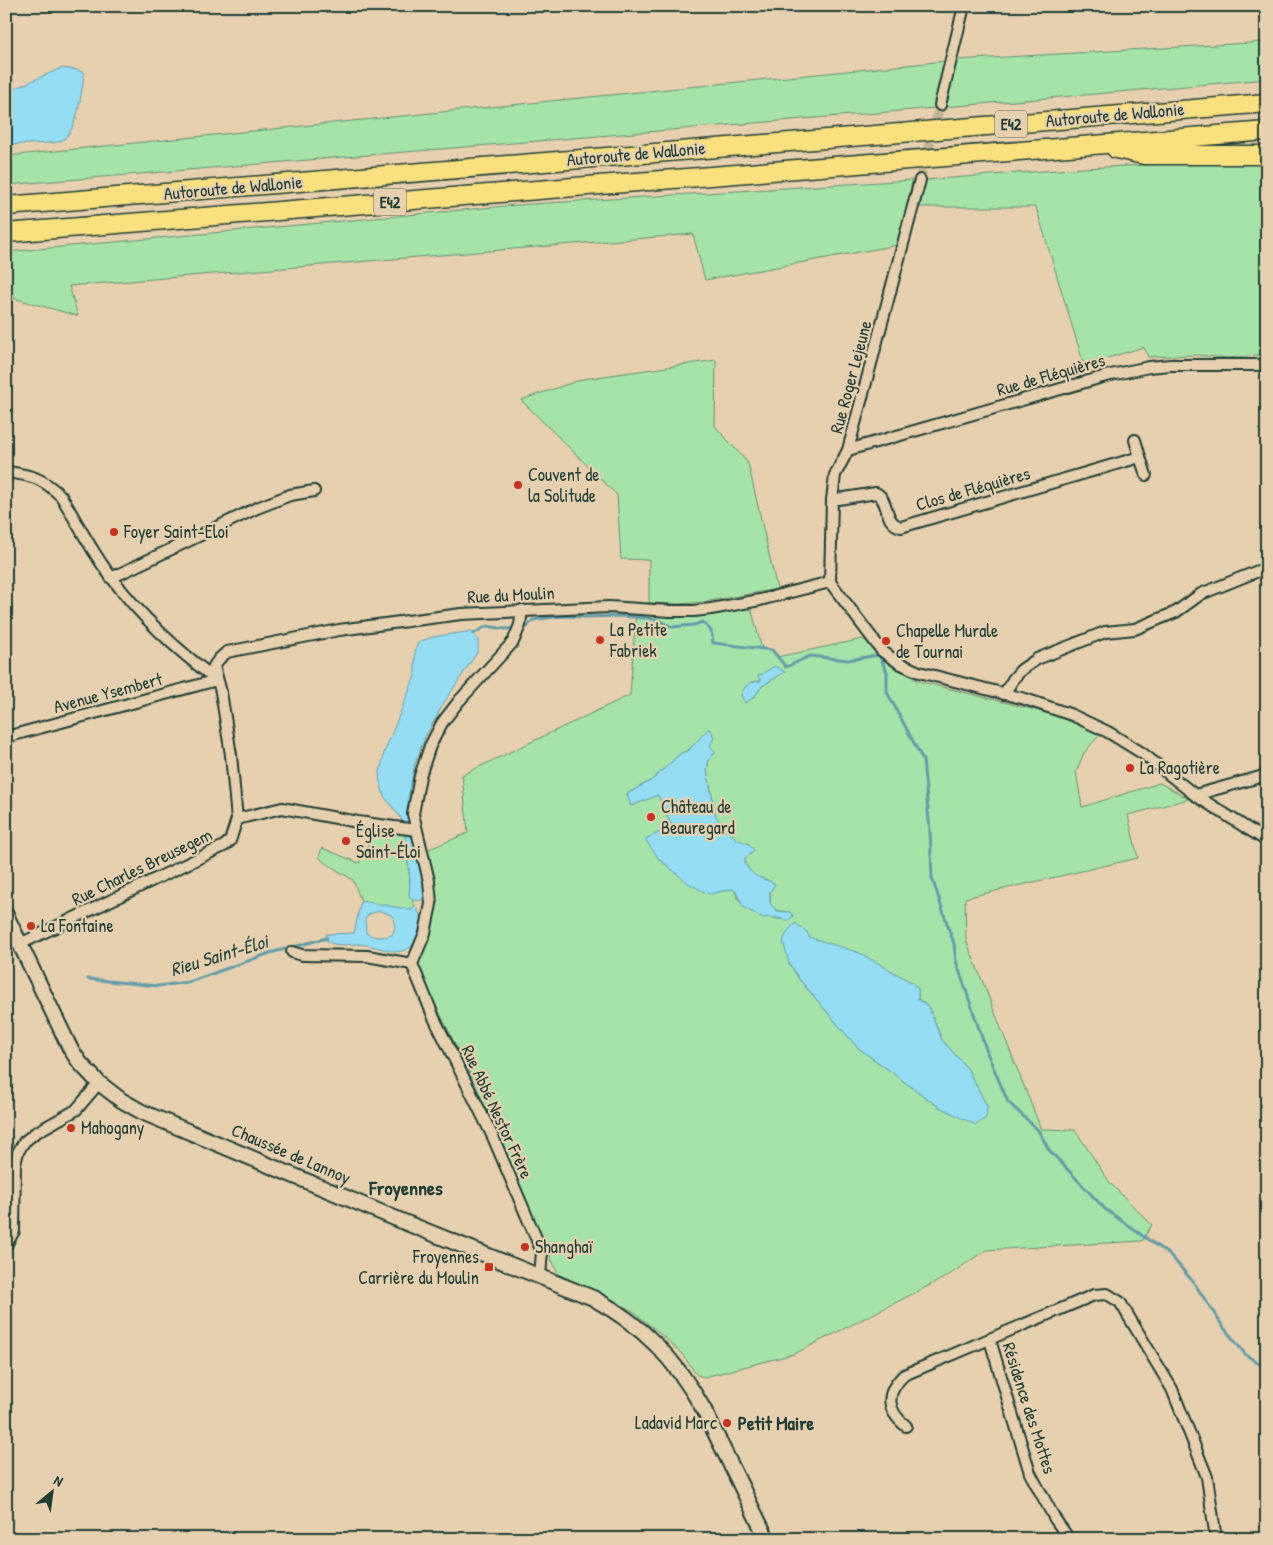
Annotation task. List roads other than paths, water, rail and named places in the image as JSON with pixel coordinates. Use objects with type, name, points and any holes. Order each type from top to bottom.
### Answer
[{"type":"highway","points":[[1243,104],[1267,90]]},
{"type":"highway","name":"Autoroute de Wallonie","points":[[6,206],[1267,102]]},
{"type":"highway","name":"Autoroute de Wallonie","points":[[6,233],[1267,131]]},
{"type":"highway","points":[[1096,145],[1144,155],[1267,155]]},
{"type":"main road","name":"Chaussée de Lannoy","points":[[6,915],[70,1048],[80,1063],[99,1083],[120,1100],[142,1112],[404,1222],[593,1298],[612,1308],[643,1331],[670,1358],[692,1389],[766,1539]]},
{"type":"street","points":[[940,105],[964,6]]},
{"type":"street","name":"Rue Roger Lejeune","points":[[830,582],[832,500],[835,475],[848,450],[920,180]]},
{"type":"street","name":"Rue de Fléquières","points":[[848,450],[1106,376],[1149,367],[1170,365],[1267,365]]},
{"type":"street","points":[[1136,440],[1146,475]]},
{"type":"street","name":"Clos de Fléquières","points":[[832,500],[876,493],[880,495],[890,521],[896,526],[901,527],[1140,457]]},
{"type":"street","points":[[6,472],[28,474],[50,486],[61,496],[111,578],[144,616],[189,659],[217,680],[221,692],[231,755],[237,819],[282,808],[414,830]]},
{"type":"street","points":[[111,578],[257,508],[290,495],[314,491]]},
{"type":"street","points":[[1004,694],[1021,670],[1046,655],[1105,632],[1135,629],[1176,612],[1201,594],[1258,571],[1267,570]]},
{"type":"street","points":[[830,582],[882,651],[899,663],[919,672],[1004,694],[1072,715],[1108,732],[1142,753],[1195,795],[1267,841]]},
{"type":"street","name":"Rue du Moulin","points":[[217,680],[214,666],[227,652],[339,630],[426,618],[522,610],[609,607],[694,611],[760,600],[830,582]]},
{"type":"street","points":[[292,952],[302,956],[367,956],[412,964],[425,933],[431,904],[429,881],[414,830],[413,814],[420,776],[430,746],[442,723],[453,708],[513,642],[519,627],[522,610]]},
{"type":"street","name":"Avenue Ysembert","points":[[6,737],[217,680]]},
{"type":"street","points":[[1195,795],[1267,775]]},
{"type":"street","name":"Rue Charles Breusegem","points":[[20,944],[224,846],[232,838],[237,819]]},
{"type":"street","name":"Rue Abbé Nestor Frère","points":[[412,964],[434,1018],[493,1137],[542,1252],[540,1276]]},
{"type":"street","points":[[6,1245],[14,1232],[15,1164],[18,1152],[24,1142],[35,1133],[76,1110],[99,1083]]},
{"type":"street","name":"Résidence des Mottes","points":[[906,1426],[897,1419],[891,1406],[891,1394],[894,1385],[904,1375],[1094,1295],[1107,1294],[1120,1302],[1172,1389],[1207,1477],[1216,1539]]},
{"type":"street","name":"Résidence des Mottes","points":[[990,1340],[1030,1473],[1055,1519],[1069,1539]]},
{"type":"water","points":[[62,68],[78,70],[84,73],[78,110],[67,136],[57,142],[6,145],[6,92]]},
{"type":"water","points":[[471,631],[478,640],[478,651],[445,701],[425,737],[415,764],[408,798],[409,832],[416,844],[428,893],[422,900],[412,900],[409,896],[410,879],[404,826],[400,817],[384,796],[379,778],[384,753],[415,676],[415,651],[418,643],[437,636]]},
{"type":"water","points":[[775,666],[785,672],[762,686],[754,697],[745,703],[741,695],[744,688],[751,683],[761,681],[758,676]]},
{"type":"water","points":[[708,729],[711,730],[714,738],[710,745],[715,752],[709,760],[707,770],[716,817],[736,839],[749,844],[754,850],[745,858],[745,864],[755,875],[775,884],[770,892],[770,903],[777,911],[790,912],[793,916],[788,921],[763,918],[743,907],[737,893],[733,889],[710,894],[688,883],[659,859],[645,839],[672,827],[658,795],[631,806],[627,794],[652,780],[681,753],[688,751]]},
{"type":"water","points":[[361,901],[412,910],[415,907],[418,908],[422,920],[421,930],[416,941],[409,948],[402,951],[386,950],[358,944],[338,945],[327,941],[326,934],[354,933]],"holes":[[[380,911],[393,917],[395,928],[392,935],[378,937],[366,933],[365,919],[369,914]]]},
{"type":"water","points":[[795,923],[807,932],[809,937],[860,953],[913,983],[918,989],[918,999],[928,1006],[942,1040],[967,1068],[987,1106],[986,1118],[976,1125],[939,1107],[857,1047],[799,979],[789,963],[783,941]]},
{"type":"waterway","points":[[473,634],[487,626],[505,629],[527,627],[533,620],[562,616],[621,616],[659,620],[672,627],[694,625],[703,622],[711,631],[713,643],[772,650],[786,667],[810,656],[848,660],[879,655],[887,672],[887,692],[923,760],[930,831],[932,878],[954,944],[956,961],[988,1055],[1008,1102],[1038,1130],[1049,1150],[1105,1209],[1171,1256],[1194,1283],[1224,1328],[1246,1355],[1267,1369]]},
{"type":"waterway","name":"Rieu Saint-Éloi","points":[[88,979],[158,986],[189,982],[270,953],[327,938]]},
{"type":"tunnel","points":[[920,180],[940,105]]},
{"type":"place","name":"Couvent de la Solitude","points":[[518,485]]},
{"type":"place","name":"Foyer Saint-Eloi","points":[[114,532]]},
{"type":"place","name":"La Petite Fabriek","points":[[600,640]]},
{"type":"place","name":"Chapelle Murale de Tournai","points":[[886,641]]},
{"type":"place","name":"La Ragotière","points":[[1130,768]]},
{"type":"place","name":"Château de Beauregard","points":[[651,817]]},
{"type":"place","name":"Église Saint-Éloi","points":[[346,841]]},
{"type":"place","name":"La Fontaine","points":[[31,926]]},
{"type":"place","name":"Mahogany","points":[[71,1128]]},
{"type":"place","name":"Shanghaï","points":[[525,1247]]},
{"type":"place","name":"Froyennes Carrière du Moulin","points":[[489,1267]]},
{"type":"place","name":"Ladavid Marc","points":[[727,1423]]},
{"type":"district","name":"Froyennes","points":[[406,1188]]},
{"type":"district","name":"Petit Maire","points":[[776,1423]]}]
